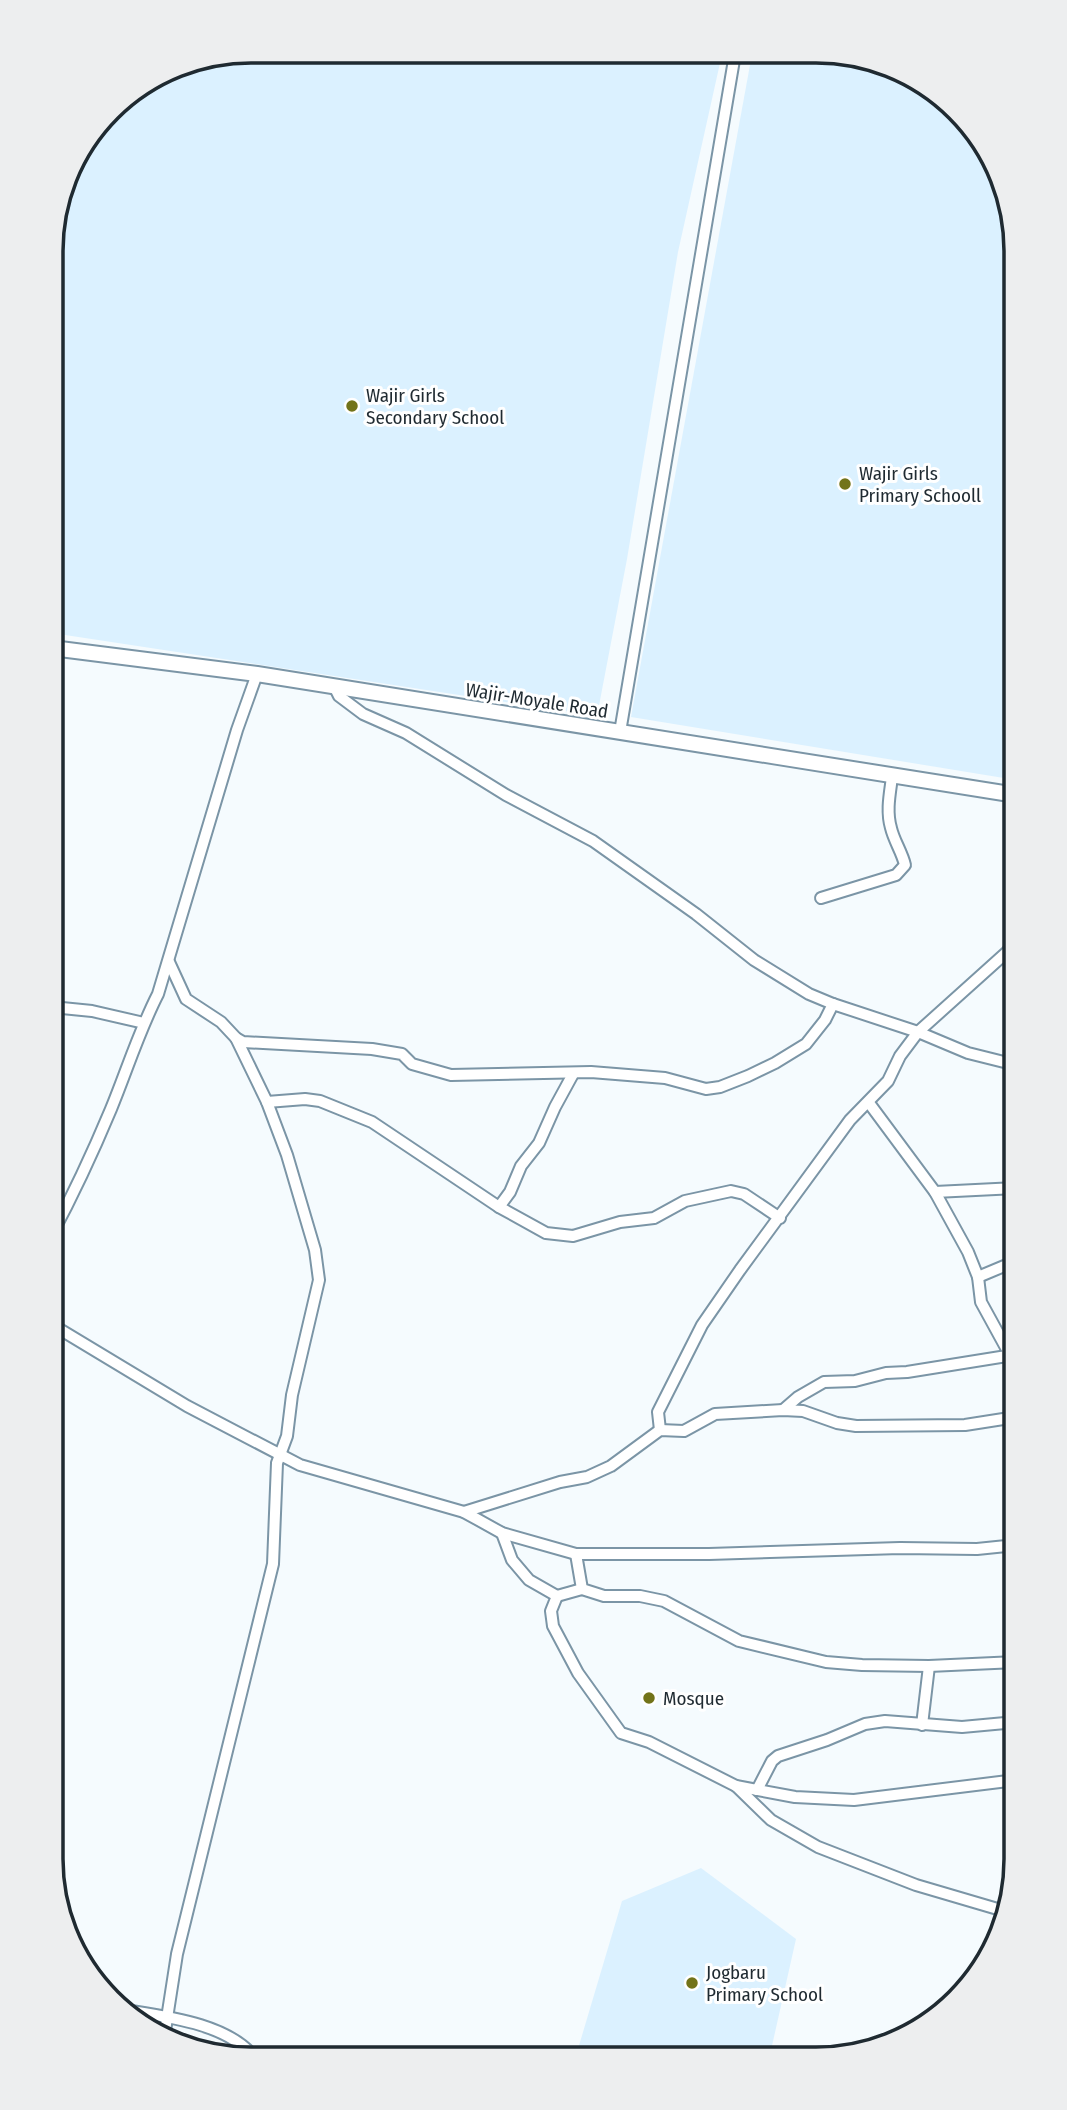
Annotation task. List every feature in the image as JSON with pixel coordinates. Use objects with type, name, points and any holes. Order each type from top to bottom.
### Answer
[{"type":"main road","name":"Wajir-Moyale Road","points":[[63,649],[257,674],[1004,793]]},
{"type":"street","points":[[620,732],[733,63]]},
{"type":"street","points":[[63,1214],[158,994],[233,743],[257,674]]},
{"type":"street","points":[[334,686],[339,696],[363,714],[406,733],[506,795],[593,841],[696,914],[754,960],[809,994],[918,1032],[968,1053],[1004,1062]]},
{"type":"street","points":[[821,898],[896,875],[903,869],[904,859],[890,825],[888,801],[892,777]]},
{"type":"street","points":[[660,1430],[658,1412],[702,1325],[850,1120],[888,1081],[918,1032],[1004,955]]},
{"type":"street","points":[[167,2027],[185,1918],[273,1564],[277,1468],[319,1280],[315,1250],[287,1155],[267,1102],[236,1038],[221,1022],[186,999],[169,961]]},
{"type":"street","points":[[236,1038],[250,1044],[372,1049],[402,1054],[412,1063],[451,1075],[591,1073],[665,1077],[706,1089],[720,1087],[775,1063],[806,1044],[825,1020],[833,1004]]},
{"type":"street","points":[[63,1008],[92,1011],[144,1023]]},
{"type":"street","points":[[499,1207],[510,1192],[521,1166],[539,1143],[573,1074]]},
{"type":"street","points":[[267,1102],[305,1098],[320,1101],[372,1122],[499,1207],[546,1233],[573,1237],[620,1222],[654,1218],[685,1201],[711,1196],[721,1191],[744,1194],[780,1218]]},
{"type":"street","points":[[869,1102],[935,1192],[968,1251],[978,1277],[981,1302],[1004,1340]]},
{"type":"street","points":[[935,1192],[1004,1189]]},
{"type":"street","points":[[978,1277],[1004,1266]]},
{"type":"street","points":[[63,1331],[178,1401],[300,1465],[464,1512],[502,1533],[576,1554],[673,1555],[1004,1546]]},
{"type":"street","points":[[783,1410],[798,1397],[824,1382],[855,1381],[886,1373],[1004,1356]]},
{"type":"street","points":[[464,1512],[560,1482],[587,1478],[611,1466],[660,1430],[684,1431],[723,1412],[803,1411],[837,1423],[856,1426],[965,1425],[1004,1419]]},
{"type":"street","points":[[502,1533],[512,1560],[529,1580],[557,1596],[582,1589],[604,1596],[640,1596],[664,1601],[739,1641],[826,1662],[929,1666],[1004,1662]]},
{"type":"street","points":[[576,1554],[582,1589]]},
{"type":"street","points":[[557,1596],[551,1611],[553,1626],[585,1683],[621,1733],[649,1742],[736,1786],[818,1800],[854,1800],[1004,1781]]},
{"type":"street","points":[[922,1725],[929,1666]]},
{"type":"street","points":[[757,1790],[772,1761],[785,1752],[827,1740],[865,1724],[885,1721],[962,1727],[1004,1723]]},
{"type":"street","points":[[736,1786],[771,1820],[818,1847],[916,1885],[997,1909]]},
{"type":"street","points":[[144,2013],[211,2029],[244,2046]]},
{"type":"shaded area","name":"Wajir Girls Secondary School","points":[[251,63],[720,63],[678,252],[627,559],[597,716],[63,635],[63,239],[69,202],[82,168],[110,127],[137,102],[179,77],[214,67]]},
{"type":"shaded area","name":"Wajir Girls Primary Schooll","points":[[750,63],[840,65],[876,73],[899,82],[940,110],[972,147],[985,168],[994,191],[1002,227],[1004,778],[631,717]]},
{"type":"shaded area","name":"Jogbaru Primary School","points":[[701,1868],[796,1939],[772,2047],[579,2047],[622,1901]]},
{"type":"place","name":"Wajir Girls Secondary School","points":[[352,406]]},
{"type":"place","name":"Wajir Girls Primary Schooll","points":[[845,484]]},
{"type":"place","name":"Mosque","points":[[649,1698]]},
{"type":"place","name":"Jogbaru Primary School","points":[[692,1983]]}]
